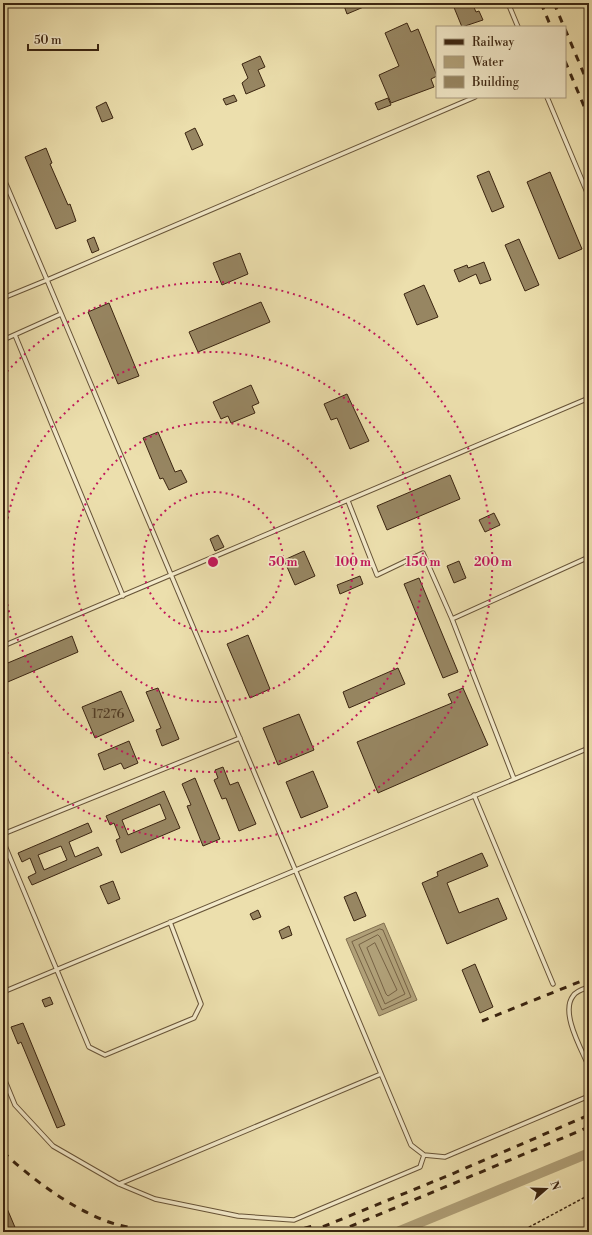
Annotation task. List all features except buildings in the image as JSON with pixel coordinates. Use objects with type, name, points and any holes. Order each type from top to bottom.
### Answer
[{"type":"lane","points":[[508,3],[518,26]]},
{"type":"lane","points":[[3,298],[473,98]]},
{"type":"lane","points":[[547,98],[589,197]]},
{"type":"lane","points":[[3,177],[296,869],[411,1145],[424,1155],[445,1157],[589,1096]]},
{"type":"lane","points":[[3,340],[61,314]]},
{"type":"lane","points":[[15,335],[123,596]]},
{"type":"lane","points":[[3,646],[589,398]]},
{"type":"lane","points":[[348,501],[376,575],[424,553],[452,619],[514,779]]},
{"type":"lane","points":[[452,619],[589,557]]},
{"type":"lane","points":[[3,834],[240,738]]},
{"type":"lane","points":[[3,992],[589,748]]},
{"type":"lane","points":[[474,795],[553,984]]},
{"type":"lane","points":[[3,841],[55,970],[89,1047],[105,1055],[194,1018],[201,1004],[170,922]]},
{"type":"lane","points":[[589,987],[573,996],[569,1004],[568,1016],[589,1067]]},
{"type":"lane","points":[[119,1184],[382,1074]]},
{"type":"lane","points":[[3,1076],[15,1105],[53,1146],[119,1184],[155,1199],[238,1216],[294,1220],[420,1167],[424,1155]]},
{"type":"path","points":[[520,1232],[589,1195]]},
{"type":"water","points":[[384,923],[417,1000],[379,1016],[346,939]]},
{"type":"waterway","points":[[397,1232],[589,1153]]},
{"type":"railway","points":[[541,3],[551,26]]},
{"type":"railway","points":[[554,3],[564,26]]},
{"type":"railway","points":[[566,31],[589,86]]},
{"type":"railway","points":[[566,63],[589,118]]},
{"type":"railway","points":[[482,1021],[589,978]]},
{"type":"railway","points":[[310,1232],[452,1174],[589,1115]]},
{"type":"railway","points":[[337,1232],[589,1127]]},
{"type":"railway","points":[[3,1152],[38,1182],[78,1208],[111,1223],[148,1232]]},
{"type":"railway","points":[[291,1232],[316,1225]]}]
